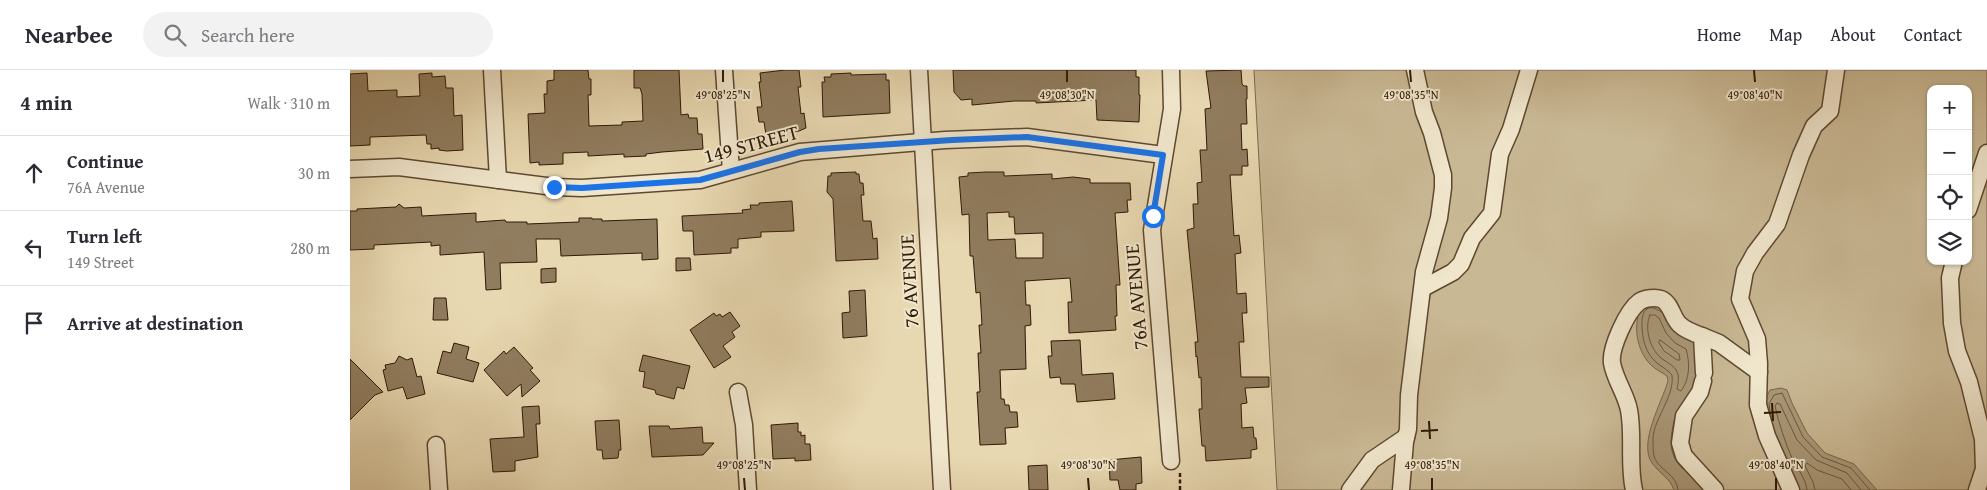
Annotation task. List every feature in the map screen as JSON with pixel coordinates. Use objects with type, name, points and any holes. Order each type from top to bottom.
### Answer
[{"type":"street","points":[[492,70],[498,180]]},
{"type":"street","points":[[724,70],[731,171]]},
{"type":"street","name":"76 AVENUE","points":[[919,70],[942,490]]},
{"type":"street","name":"76A AVENUE","points":[[1171,70],[1172,109],[1152,230],[1158,321],[1161,328],[1175,465]]},
{"type":"street","points":[[1401,490],[1408,429],[1409,395],[1424,272],[1439,218],[1443,188],[1442,174],[1432,133],[1424,112],[1415,70]]},
{"type":"street","points":[[1423,288],[1453,272],[1461,264],[1472,238],[1492,213],[1500,154],[1512,129],[1529,70]]},
{"type":"street","points":[[1791,490],[1767,436],[1758,405],[1757,339],[1740,300],[1745,271],[1755,253],[1777,224],[1801,155],[1814,126],[1830,111],[1836,70]]},
{"type":"street","name":"149 STREET","points":[[350,169],[399,167],[554,187],[582,188],[700,180],[800,152],[923,142],[1027,137],[1163,155]]},
{"type":"street","points":[[1972,198],[1987,153]]},
{"type":"street","points":[[1953,265],[1950,278],[1952,323],[1957,351],[1969,382],[1982,439],[1985,471],[1977,490]]},
{"type":"street","points":[[1634,490],[1630,475],[1629,409],[1612,362],[1614,347],[1626,319],[1639,301],[1651,298],[1662,299],[1670,308],[1677,322],[1686,330],[1719,343],[1759,372]]},
{"type":"street","points":[[1702,336],[1703,376],[1700,392],[1684,416],[1680,443],[1684,456],[1715,490]]},
{"type":"street","points":[[738,392],[744,425],[748,490]]},
{"type":"street","points":[[1350,490],[1372,460],[1406,437]]},
{"type":"street","points":[[436,445],[439,490]]},
{"type":"path","points":[[1175,465],[1180,490]]},
{"type":"shaded area","points":[[1254,70],[1987,70],[1987,490],[1277,490]]},
{"type":"water","points":[[1660,304],[1695,340],[1699,373],[1675,437],[1710,490],[1674,490],[1670,482],[1652,463],[1648,455],[1649,434],[1652,422],[1668,381],[1667,376],[1656,369],[1645,358],[1637,337],[1637,321],[1641,307]]},
{"type":"water","points":[[1781,388],[1787,390],[1807,433],[1825,453],[1854,464],[1877,490],[1797,490],[1763,404],[1770,390]]},
{"type":"building","points":[[554,70],[588,70],[589,79],[591,79],[591,95],[588,95],[589,126],[622,125],[622,122],[643,121],[642,94],[640,88],[634,88],[634,70],[679,70],[681,115],[688,114],[689,118],[697,118],[698,134],[702,134],[703,149],[624,157],[624,154],[588,156],[588,152],[563,153],[563,164],[539,165],[539,162],[530,163],[528,114],[545,113],[544,94],[547,94],[547,81],[554,80]]},
{"type":"building","points":[[799,70],[801,87],[798,87],[801,114],[804,113],[806,128],[799,131],[766,135],[764,122],[759,122],[757,107],[762,107],[759,82],[761,82],[760,73]]},
{"type":"building","points":[[953,70],[1136,70],[1136,77],[1139,77],[1139,122],[1097,120],[1096,100],[1036,103],[1036,101],[1014,101],[972,105],[972,99],[961,100],[954,92]]},
{"type":"building","points":[[1241,70],[1242,84],[1247,86],[1247,124],[1241,124],[1242,150],[1247,149],[1248,166],[1242,166],[1242,175],[1230,175],[1234,236],[1239,235],[1241,253],[1235,254],[1237,294],[1246,293],[1247,313],[1242,313],[1244,342],[1239,342],[1241,377],[1269,377],[1269,387],[1245,388],[1247,403],[1241,404],[1242,428],[1253,427],[1257,449],[1251,450],[1251,458],[1206,461],[1205,446],[1202,446],[1200,422],[1199,409],[1202,409],[1201,377],[1199,378],[1196,357],[1195,342],[1198,342],[1187,230],[1194,228],[1193,204],[1198,204],[1197,183],[1202,182],[1200,150],[1207,150],[1205,109],[1211,108],[1206,71]]},
{"type":"building","points":[[367,73],[368,91],[397,90],[397,97],[420,96],[419,74],[432,73],[432,77],[445,76],[446,88],[453,88],[454,116],[462,115],[463,150],[431,149],[431,144],[427,144],[426,135],[370,137],[370,145],[350,146],[350,74]]},
{"type":"building","points":[[851,73],[851,75],[886,74],[886,80],[889,80],[890,113],[823,117],[822,82],[825,82],[824,77],[831,77],[831,74]]},
{"type":"building","points":[[856,172],[856,174],[859,174],[860,183],[863,183],[864,195],[861,195],[863,221],[871,221],[873,239],[877,238],[878,259],[836,261],[833,199],[827,192],[828,176],[831,176],[831,173]]},
{"type":"building","points":[[1004,172],[1004,176],[1052,174],[1052,179],[1073,177],[1090,179],[1090,183],[1130,183],[1131,200],[1127,200],[1128,212],[1115,213],[1120,285],[1116,285],[1116,330],[1069,333],[1068,302],[1072,302],[1070,278],[1025,281],[1026,305],[1030,305],[1031,325],[1025,326],[1026,369],[1000,370],[1001,399],[1004,399],[1005,405],[1009,405],[1010,412],[1017,412],[1018,427],[1005,428],[1006,444],[980,445],[977,392],[980,392],[978,353],[981,353],[979,325],[982,325],[980,292],[976,293],[973,256],[970,256],[969,214],[962,215],[959,177],[968,176],[968,173]],"holes":[[[1009,212],[1009,217],[1014,217],[1015,234],[1043,233],[1043,258],[1016,258],[1015,239],[988,240],[987,213]]]},
{"type":"building","points":[[792,201],[794,231],[761,232],[761,237],[738,239],[738,248],[731,248],[731,253],[694,255],[693,231],[683,231],[682,216],[743,213],[742,210],[751,209],[750,205]]},
{"type":"building","points":[[399,204],[404,208],[421,207],[422,216],[476,213],[476,222],[505,220],[506,222],[527,222],[527,224],[579,222],[579,218],[602,219],[602,221],[657,219],[658,259],[642,260],[642,253],[561,256],[560,239],[536,239],[537,262],[500,263],[501,289],[486,290],[484,252],[440,255],[440,245],[431,246],[431,242],[374,245],[374,249],[350,250],[350,211],[396,207]]},
{"type":"building","points":[[676,258],[690,258],[691,270],[676,271]]},
{"type":"building","points":[[556,268],[556,282],[541,283],[541,269]]},
{"type":"building","points":[[865,290],[867,336],[843,338],[842,313],[850,312],[849,291]]},
{"type":"building","points":[[434,298],[446,298],[448,320],[433,320]]},
{"type":"building","points":[[730,312],[740,326],[732,332],[735,337],[723,346],[731,357],[714,368],[690,330],[714,313],[716,316],[720,314],[722,317]]},
{"type":"building","points":[[1080,340],[1082,375],[1113,373],[1115,399],[1077,402],[1075,384],[1061,384],[1060,377],[1050,378],[1048,356],[1052,356],[1051,341]]},
{"type":"building","points":[[454,343],[469,347],[466,359],[479,363],[473,382],[437,373],[443,351],[451,353]]},
{"type":"building","points":[[514,347],[533,368],[530,370],[540,381],[522,397],[521,384],[507,396],[484,370],[504,351],[506,354]]},
{"type":"building","points":[[643,355],[690,366],[684,389],[677,387],[674,399],[656,394],[655,390],[643,387],[645,372],[639,371]]},
{"type":"building","points":[[399,356],[407,360],[412,358],[417,377],[421,376],[425,394],[407,399],[403,387],[388,391],[383,370],[386,369],[385,365],[395,363]]},
{"type":"building","points":[[350,359],[383,392],[375,395],[350,420]]},
{"type":"building","points":[[539,406],[540,424],[536,424],[538,457],[515,461],[515,471],[493,472],[490,439],[524,437],[522,407]]},
{"type":"building","points":[[619,420],[621,450],[619,450],[618,458],[603,459],[602,450],[597,450],[595,421]]},
{"type":"building","points":[[798,423],[798,432],[801,432],[801,436],[805,435],[805,444],[810,444],[811,460],[795,461],[795,458],[773,459],[771,425]]},
{"type":"building","points":[[649,426],[669,426],[670,429],[702,427],[703,443],[714,443],[703,455],[652,457]]},
{"type":"building","points":[[1141,457],[1142,483],[1136,484],[1136,490],[1120,490],[1118,480],[1110,480],[1109,460]]},
{"type":"building","points":[[1047,465],[1048,490],[1029,490],[1028,466]]},
{"type":"route","points":[[554,187],[582,188],[700,180],[800,152],[819,149],[1027,137],[1163,155],[1153,216]]}]
